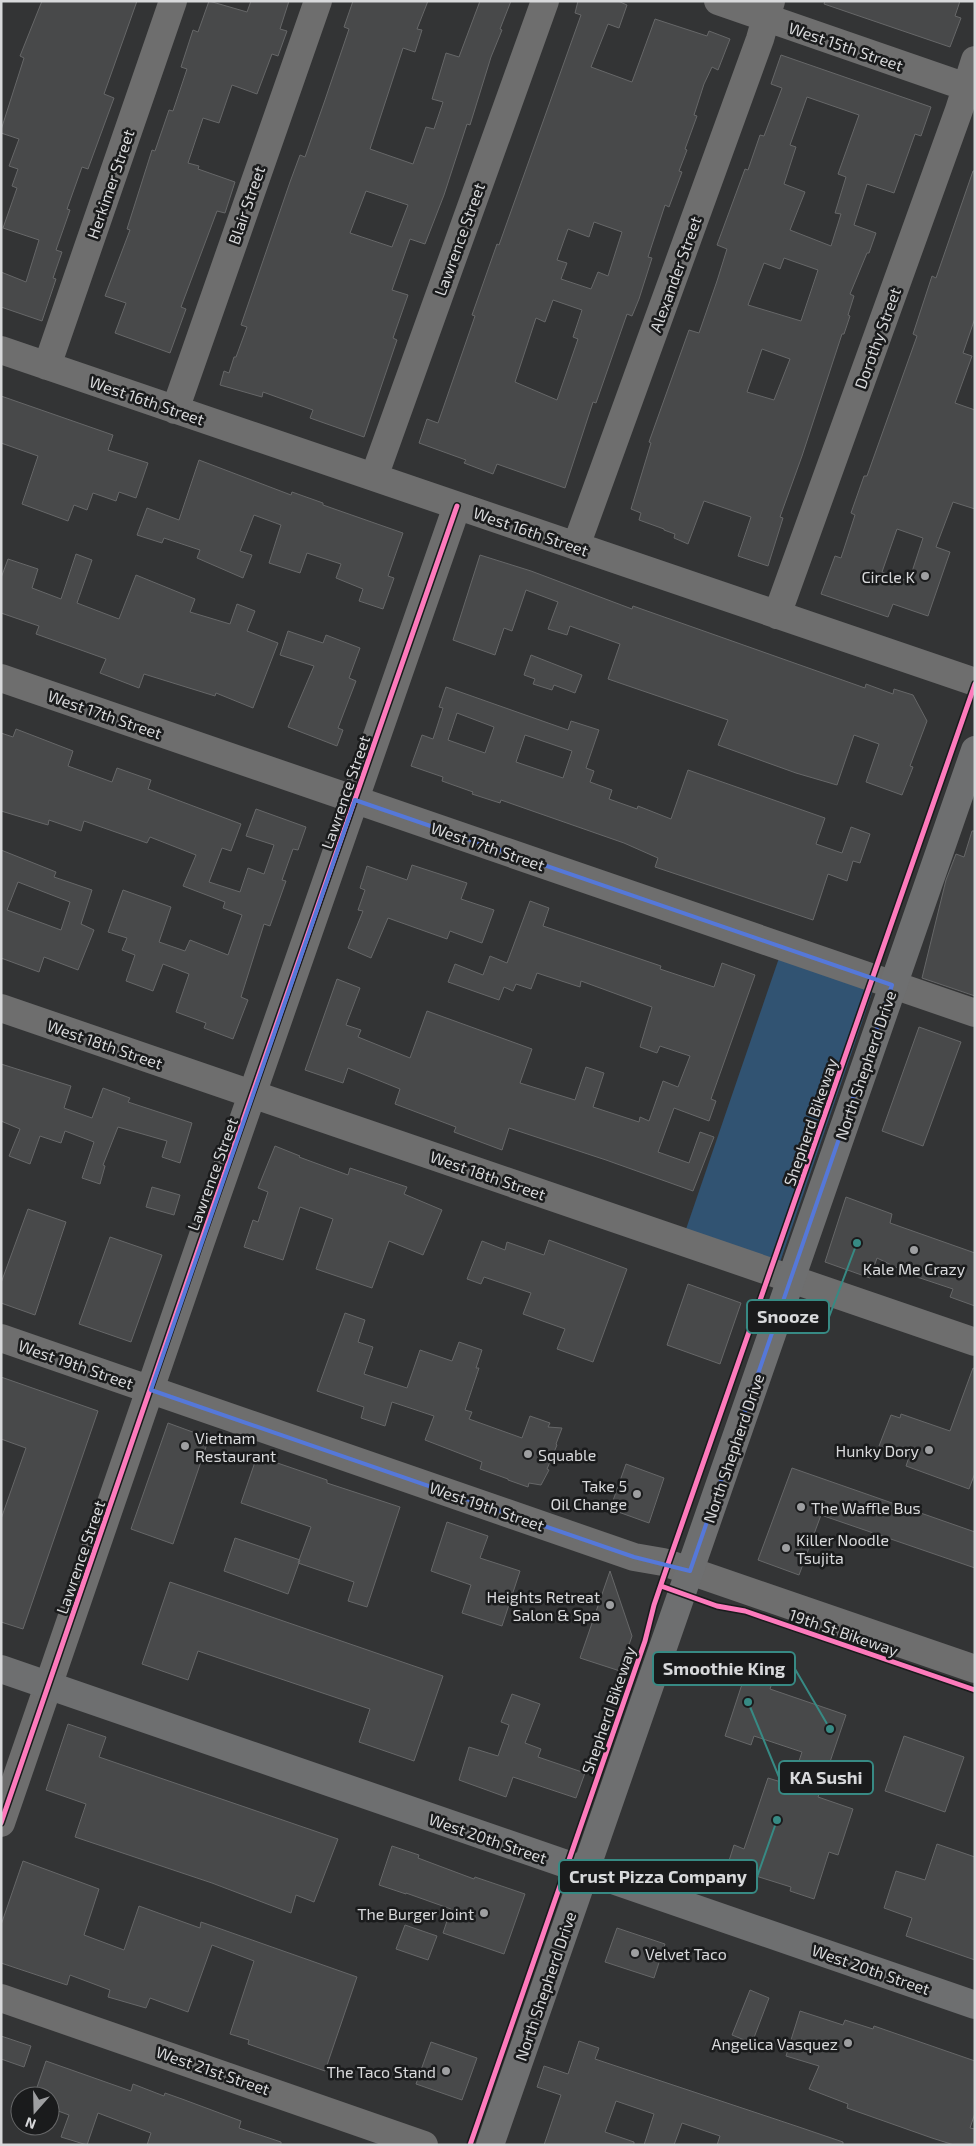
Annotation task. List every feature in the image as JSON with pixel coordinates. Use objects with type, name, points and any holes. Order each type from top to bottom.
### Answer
[{"type":"main road","name":"North Shepherd Drive","points":[[490,2145],[975,750]]},
{"type":"main road","name":"West 20th Street","points":[[1,1669],[975,2005]]},
{"type":"street","name":"Herkimer Street","points":[[47,366],[173,1]]},
{"type":"street","name":"Blair Street","points":[[175,410],[318,1]]},
{"type":"street","name":"Lawrence Street","points":[[374,478],[545,1]]},
{"type":"street","name":"West 15th Street","points":[[718,1],[769,10],[970,88]]},
{"type":"street","name":"Alexander Street","points":[[576,546],[769,10]]},
{"type":"street","name":"Dorothy Street","points":[[778,615],[970,88],[975,60]]},
{"type":"street","name":"West 16th Street","points":[[1,350],[975,682]]},
{"type":"street","name":"Lawrence Street","points":[[1,1823],[457,506]]},
{"type":"street","name":"West 17th Street","points":[[1,678],[975,1013]]},
{"type":"street","name":"West 18th Street","points":[[1,1008],[975,1342]]},
{"type":"street","name":"West 19th Street","points":[[1,1338],[634,1557],[663,1562],[975,1669]]},
{"type":"street","name":"West 21st Street","points":[[1,1998],[424,2145]]},
{"type":"highlighted area","points":[[355,800],[892,985],[690,1571],[634,1557],[151,1390]]},
{"type":"shaded area","points":[[779,958],[873,990],[778,1268],[684,1235]]},
{"type":"building","points":[[42,1],[137,1],[104,94],[114,98],[88,169],[82,167],[67,209],[70,210],[56,250],[62,252],[53,278],[56,279],[42,321],[1,307],[1,272],[26,282],[39,240],[3,228],[17,188],[12,186],[18,169],[9,166],[19,139],[1,133],[1,130],[24,58],[20,56]]},
{"type":"building","points":[[209,1],[247,12],[251,1],[289,1],[280,29],[287,31],[278,56],[272,54],[257,94],[232,85],[219,123],[203,118],[188,163],[199,166],[198,169],[235,182],[225,213],[217,211],[181,307],[186,309],[170,353],[115,333],[126,303],[105,296],[130,230],[127,229],[152,150],[155,151],[169,110],[173,111],[187,69],[181,67],[193,30],[198,32]]},
{"type":"building","points":[[353,1],[428,1],[417,29],[422,30],[415,52],[403,48],[370,149],[413,164],[426,127],[434,129],[443,102],[432,99],[446,53],[459,57],[480,1],[511,1],[500,29],[502,30],[491,57],[470,125],[467,124],[444,195],[425,244],[410,239],[392,290],[408,295],[393,338],[397,340],[364,437],[310,418],[313,410],[263,392],[262,397],[220,385],[224,371],[229,373],[247,327],[241,325],[300,155],[305,157],[325,100],[349,29],[344,27]],"holes":[[[366,191],[408,205],[392,247],[350,233]]]},
{"type":"building","points":[[578,1],[618,1],[627,5],[619,28],[608,24],[591,67],[632,82],[655,19],[707,36],[709,31],[730,39],[718,70],[712,67],[704,84],[694,115],[697,116],[679,171],[682,172],[669,207],[665,205],[648,257],[652,258],[639,299],[632,316],[627,314],[596,403],[593,402],[565,488],[497,464],[493,474],[464,463],[466,460],[419,443],[427,419],[438,423],[475,316],[472,315],[581,15],[575,13]],"holes":[[[594,222],[622,232],[608,276],[598,272],[591,289],[561,279],[567,263],[557,260],[568,229],[589,237]],[[553,300],[582,310],[573,337],[578,339],[557,400],[515,382],[536,318],[545,322]]]},
{"type":"building","points":[[825,1],[960,1],[955,16],[961,18],[950,47],[824,4]]},
{"type":"building","points":[[781,55],[931,107],[921,136],[915,134],[894,193],[867,184],[854,225],[876,233],[850,294],[854,296],[848,315],[850,316],[844,334],[842,334],[780,517],[783,518],[768,566],[738,556],[751,517],[704,501],[688,544],[674,538],[675,534],[639,520],[641,513],[631,509],[651,443],[649,442],[689,330],[699,333],[717,281],[727,249],[717,245],[745,169],[748,170],[760,135],[764,136],[782,88],[771,84]],"holes":[[[807,97],[859,115],[838,174],[846,177],[835,213],[841,214],[831,246],[790,230],[805,192],[784,184],[796,147],[790,145]],[[784,258],[818,270],[801,321],[748,305],[764,263],[780,269]],[[762,349],[790,359],[774,400],[747,392]]]},
{"type":"building","points":[[973,171],[975,171],[975,318],[963,353],[972,356],[955,403],[975,410],[975,509],[953,502],[936,547],[950,552],[928,616],[893,604],[888,617],[821,594],[835,556],[841,558],[855,515],[851,513],[864,476],[867,476],[917,336],[913,334],[932,276],[936,278]],"holes":[[[897,529],[923,538],[909,581],[882,572]]]},
{"type":"building","points":[[1,396],[113,435],[108,450],[148,463],[136,498],[119,492],[116,501],[93,493],[87,510],[74,505],[68,521],[22,504],[38,456],[1,443]]},
{"type":"building","points":[[199,460],[291,495],[292,492],[403,533],[388,576],[394,578],[383,609],[359,601],[363,589],[336,578],[341,564],[307,553],[300,573],[269,563],[281,525],[254,515],[240,551],[252,555],[243,578],[197,558],[200,550],[164,538],[162,543],[137,535],[147,508],[179,520]]},
{"type":"building","points":[[76,554],[92,560],[77,603],[119,619],[136,575],[195,599],[190,612],[230,624],[237,604],[255,611],[247,631],[278,643],[253,708],[216,693],[215,696],[144,674],[139,688],[100,673],[106,659],[36,634],[39,626],[1,613],[1,578],[8,559],[38,569],[32,588],[61,599]]},
{"type":"building","points":[[480,555],[531,571],[632,609],[633,606],[865,688],[866,684],[893,694],[894,689],[913,695],[927,721],[910,766],[913,767],[902,795],[866,782],[879,744],[854,735],[837,785],[796,773],[718,745],[728,720],[608,679],[620,644],[570,626],[567,635],[548,629],[558,602],[526,590],[512,631],[504,628],[495,655],[453,640]]},
{"type":"building","points":[[288,631],[323,643],[326,635],[360,648],[349,678],[356,681],[338,728],[343,730],[337,746],[288,727],[314,666],[280,655]]},
{"type":"building","points":[[531,655],[582,675],[575,693],[554,685],[552,690],[533,684],[535,679],[524,675]]},
{"type":"building","points":[[446,687],[568,730],[571,721],[599,730],[586,768],[594,771],[590,782],[612,790],[609,799],[637,809],[638,806],[671,819],[688,770],[825,818],[816,844],[842,853],[851,827],[870,834],[860,863],[853,861],[847,881],[828,874],[813,920],[655,867],[658,858],[624,843],[501,800],[500,803],[472,794],[473,792],[442,781],[443,777],[411,766],[422,735],[433,739],[443,708],[439,707]],"holes":[[[457,713],[494,727],[485,753],[448,740]],[[525,735],[572,751],[563,778],[516,762]]]},
{"type":"building","points":[[16,729],[73,751],[68,766],[112,782],[117,768],[151,780],[148,789],[241,824],[231,851],[222,848],[209,882],[240,892],[248,868],[264,874],[274,845],[246,836],[256,809],[306,827],[298,850],[293,849],[282,880],[286,881],[270,926],[264,924],[241,997],[248,1000],[233,1039],[204,1028],[206,1023],[176,1012],[189,974],[163,964],[153,991],[126,981],[135,955],[122,950],[127,938],[108,932],[123,890],[171,907],[159,942],[185,951],[190,940],[228,955],[242,915],[223,908],[225,902],[183,886],[196,855],[150,837],[147,843],[84,821],[81,831],[49,820],[48,825],[1,811],[1,733],[13,737]]},
{"type":"building","points":[[972,831],[975,831],[975,996],[922,978],[946,880],[956,854],[964,857]]},
{"type":"building","points":[[1,850],[56,872],[54,877],[92,890],[81,924],[94,930],[78,970],[44,957],[39,972],[1,958]],"holes":[[[18,882],[70,902],[61,930],[7,910]]]},
{"type":"building","points":[[412,865],[467,883],[461,899],[494,910],[482,943],[450,931],[447,939],[388,918],[371,958],[348,948],[363,911],[358,910],[365,890],[360,888],[367,866],[407,880]]},
{"type":"building","points":[[530,901],[549,908],[543,926],[661,966],[660,969],[714,987],[722,963],[755,975],[711,1099],[716,1101],[709,1121],[674,1108],[658,1152],[689,1163],[700,1132],[714,1137],[693,1191],[509,1128],[502,1150],[454,1132],[456,1127],[395,1104],[400,1089],[348,1068],[343,1083],[305,1070],[337,979],[360,988],[346,1025],[361,1030],[358,1037],[410,1058],[427,1011],[532,1049],[520,1083],[575,1100],[586,1067],[604,1073],[593,1107],[639,1122],[640,1117],[649,1121],[663,1081],[678,1087],[690,1056],[660,1046],[657,1053],[640,1047],[652,1007],[581,981],[580,987],[537,973],[531,989],[516,984],[513,991],[504,987],[499,1000],[448,982],[455,964],[483,975],[490,956],[507,963]]},
{"type":"building","points":[[919,1027],[961,1042],[923,1146],[882,1131]]},
{"type":"building","points":[[1,1064],[71,1086],[64,1108],[92,1118],[103,1088],[130,1098],[128,1102],[192,1123],[180,1163],[162,1157],[167,1141],[118,1127],[103,1165],[105,1166],[100,1184],[82,1178],[94,1142],[65,1131],[61,1143],[40,1136],[30,1164],[9,1156],[20,1129],[1,1121]]},
{"type":"building","points":[[275,1146],[348,1175],[350,1168],[407,1187],[404,1194],[442,1210],[423,1255],[389,1241],[372,1288],[316,1269],[333,1219],[300,1207],[283,1260],[244,1247],[253,1220],[258,1222],[268,1192],[258,1188]]},
{"type":"building","points":[[152,1187],[180,1195],[174,1215],[146,1207]]},
{"type":"building","points":[[846,1197],[892,1214],[890,1223],[975,1253],[975,1306],[950,1297],[953,1289],[914,1276],[877,1258],[870,1278],[825,1262]]},
{"type":"building","points":[[28,1209],[66,1222],[35,1315],[1,1303],[1,1283]]},
{"type":"building","points":[[110,1237],[162,1255],[131,1342],[79,1324]]},
{"type":"building","points":[[549,1240],[627,1269],[593,1362],[557,1349],[565,1329],[523,1314],[531,1293],[484,1277],[481,1284],[467,1279],[482,1241],[505,1250],[507,1242],[544,1255]]},
{"type":"building","points":[[688,1284],[741,1303],[720,1364],[667,1345]]},
{"type":"building","points":[[345,1313],[365,1320],[358,1342],[373,1347],[364,1374],[407,1388],[420,1350],[452,1361],[459,1342],[482,1350],[476,1368],[479,1368],[465,1410],[472,1412],[469,1419],[522,1438],[530,1416],[550,1423],[548,1427],[562,1428],[547,1469],[549,1470],[541,1485],[529,1483],[528,1487],[508,1480],[480,1469],[482,1462],[425,1440],[434,1416],[392,1402],[385,1426],[361,1418],[364,1407],[317,1391]]},
{"type":"building","points":[[973,1368],[975,1369],[975,1473],[969,1489],[906,1466],[909,1457],[879,1446],[891,1415],[900,1418],[901,1414],[950,1431]]},
{"type":"building","points":[[1,1377],[98,1411],[23,1629],[1,1622],[1,1519],[26,1448],[1,1439]]},
{"type":"building","points":[[168,1423],[209,1438],[173,1544],[131,1529]]},
{"type":"building","points":[[257,1456],[327,1480],[327,1483],[400,1507],[367,1607],[348,1601],[354,1582],[298,1563],[311,1527],[241,1503]]},
{"type":"building","name":"Take 5 Oil Change","points":[[626,1464],[664,1478],[649,1523],[610,1509]]},
{"type":"building","points":[[792,1468],[975,1532],[975,1568],[821,1515],[799,1575],[758,1560]]},
{"type":"building","points":[[447,1522],[488,1536],[480,1558],[520,1571],[502,1626],[462,1613],[471,1585],[431,1571]]},
{"type":"building","points":[[235,1538],[300,1560],[288,1594],[224,1571]]},
{"type":"building","name":"Heights Retreat Salon & Spa","points":[[610,1571],[632,1636],[620,1671],[580,1658]]},
{"type":"building","points":[[170,1582],[443,1676],[414,1761],[359,1742],[370,1709],[198,1651],[188,1680],[142,1664]]},
{"type":"building","points":[[745,1675],[772,1683],[770,1689],[846,1715],[818,1797],[853,1809],[838,1855],[829,1852],[814,1899],[790,1891],[791,1887],[727,1867],[734,1845],[744,1849],[768,1778],[791,1785],[802,1752],[754,1736],[751,1745],[725,1736]]},
{"type":"building","points":[[512,1694],[540,1704],[525,1743],[541,1749],[538,1757],[585,1773],[576,1798],[513,1777],[506,1797],[459,1780],[469,1747],[498,1756],[509,1725],[501,1722]]},
{"type":"building","points":[[68,1724],[106,1737],[99,1757],[338,1839],[314,1902],[296,1895],[291,1913],[212,1883],[75,1837],[86,1804],[46,1790]]},
{"type":"building","points":[[904,1736],[964,1757],[945,1812],[885,1791]]},
{"type":"building","points":[[937,1844],[975,1857],[975,1960],[906,1936],[912,1918],[884,1908],[896,1871],[925,1880]]},
{"type":"building","points":[[392,1846],[419,1855],[418,1858],[474,1879],[475,1877],[525,1894],[504,1954],[443,1933],[451,1909],[379,1885]]},
{"type":"building","points":[[23,1861],[99,1889],[84,1935],[124,1950],[139,1906],[200,1928],[201,1922],[357,1977],[325,2071],[248,2044],[249,2040],[230,2034],[254,1961],[212,1945],[188,2012],[150,1998],[146,2008],[108,1997],[110,1990],[70,1975],[67,1985],[1,1963],[1,1925]]},
{"type":"building","points":[[405,1925],[437,1936],[428,1960],[396,1949]]},
{"type":"building","name":"Velvet Taco","points":[[617,1928],[665,1944],[654,1978],[605,1962]]},
{"type":"building","points":[[750,1990],[769,1998],[752,2043],[732,2035]]},
{"type":"building","points":[[800,2011],[843,2025],[845,2020],[873,2029],[874,2026],[975,2061],[975,2113],[970,2128],[975,2129],[975,2145],[954,2145],[932,2138],[847,2108],[848,2104],[809,2089],[819,2066],[786,2056]]},
{"type":"building","points":[[1,2036],[31,2046],[24,2067],[1,2059]]},
{"type":"building","points":[[579,2041],[599,2048],[595,2059],[843,2142],[843,2145],[717,2145],[720,2136],[682,2123],[674,2145],[644,2145],[654,2114],[616,2101],[605,2132],[634,2142],[634,2145],[544,2145],[561,2095],[537,2087],[544,2066],[568,2074]]},
{"type":"building","name":"The Taco Stand","points":[[431,2042],[477,2058],[462,2100],[416,2084]]},
{"type":"building","points":[[46,2061],[131,2091],[133,2084],[164,2096],[165,2093],[182,2099],[241,2121],[239,2128],[281,2142],[281,2145],[147,2145],[151,2133],[98,2113],[87,2145],[61,2137],[69,2115],[60,2112],[60,2086],[37,2086]]},
{"type":"cycle path","points":[[1,1823],[457,506]]},
{"type":"cycle path","name":"Shepherd Bikeway","points":[[470,2145],[645,1641],[654,1605],[668,1564],[975,684]]},
{"type":"cycle path","name":"19th St Bikeway","points":[[661,1586],[717,1606],[745,1611],[975,1690]]},
{"type":"place","name":"Circle K","points":[[925,576]]},
{"type":"place","name":"Snooze","points":[[857,1243]]},
{"type":"place","name":"Kale Me Crazy","points":[[914,1250]]},
{"type":"place","name":"Vietnam Restaurant","points":[[185,1446]]},
{"type":"place","name":"Hunky Dory","points":[[929,1450]]},
{"type":"place","name":"Squable","points":[[528,1454]]},
{"type":"place","name":"Take 5 Oil Change","points":[[637,1494]]},
{"type":"place","name":"The Waffle Bus","points":[[801,1507]]},
{"type":"place","name":"Killer Noodle Tsujita","points":[[786,1548]]},
{"type":"place","name":"Heights Retreat Salon & Spa","points":[[610,1605]]},
{"type":"place","name":"KA Sushi","points":[[748,1702]]},
{"type":"place","name":"Smoothie King","points":[[830,1729]]},
{"type":"place","name":"Crust Pizza Company","points":[[777,1820]]},
{"type":"place","name":"The Burger Joint","points":[[484,1913]]},
{"type":"place","name":"Velvet Taco","points":[[635,1953]]},
{"type":"place","name":"Angelica Vasquez","points":[[848,2043]]},
{"type":"place","name":"The Taco Stand","points":[[446,2071]]}]
